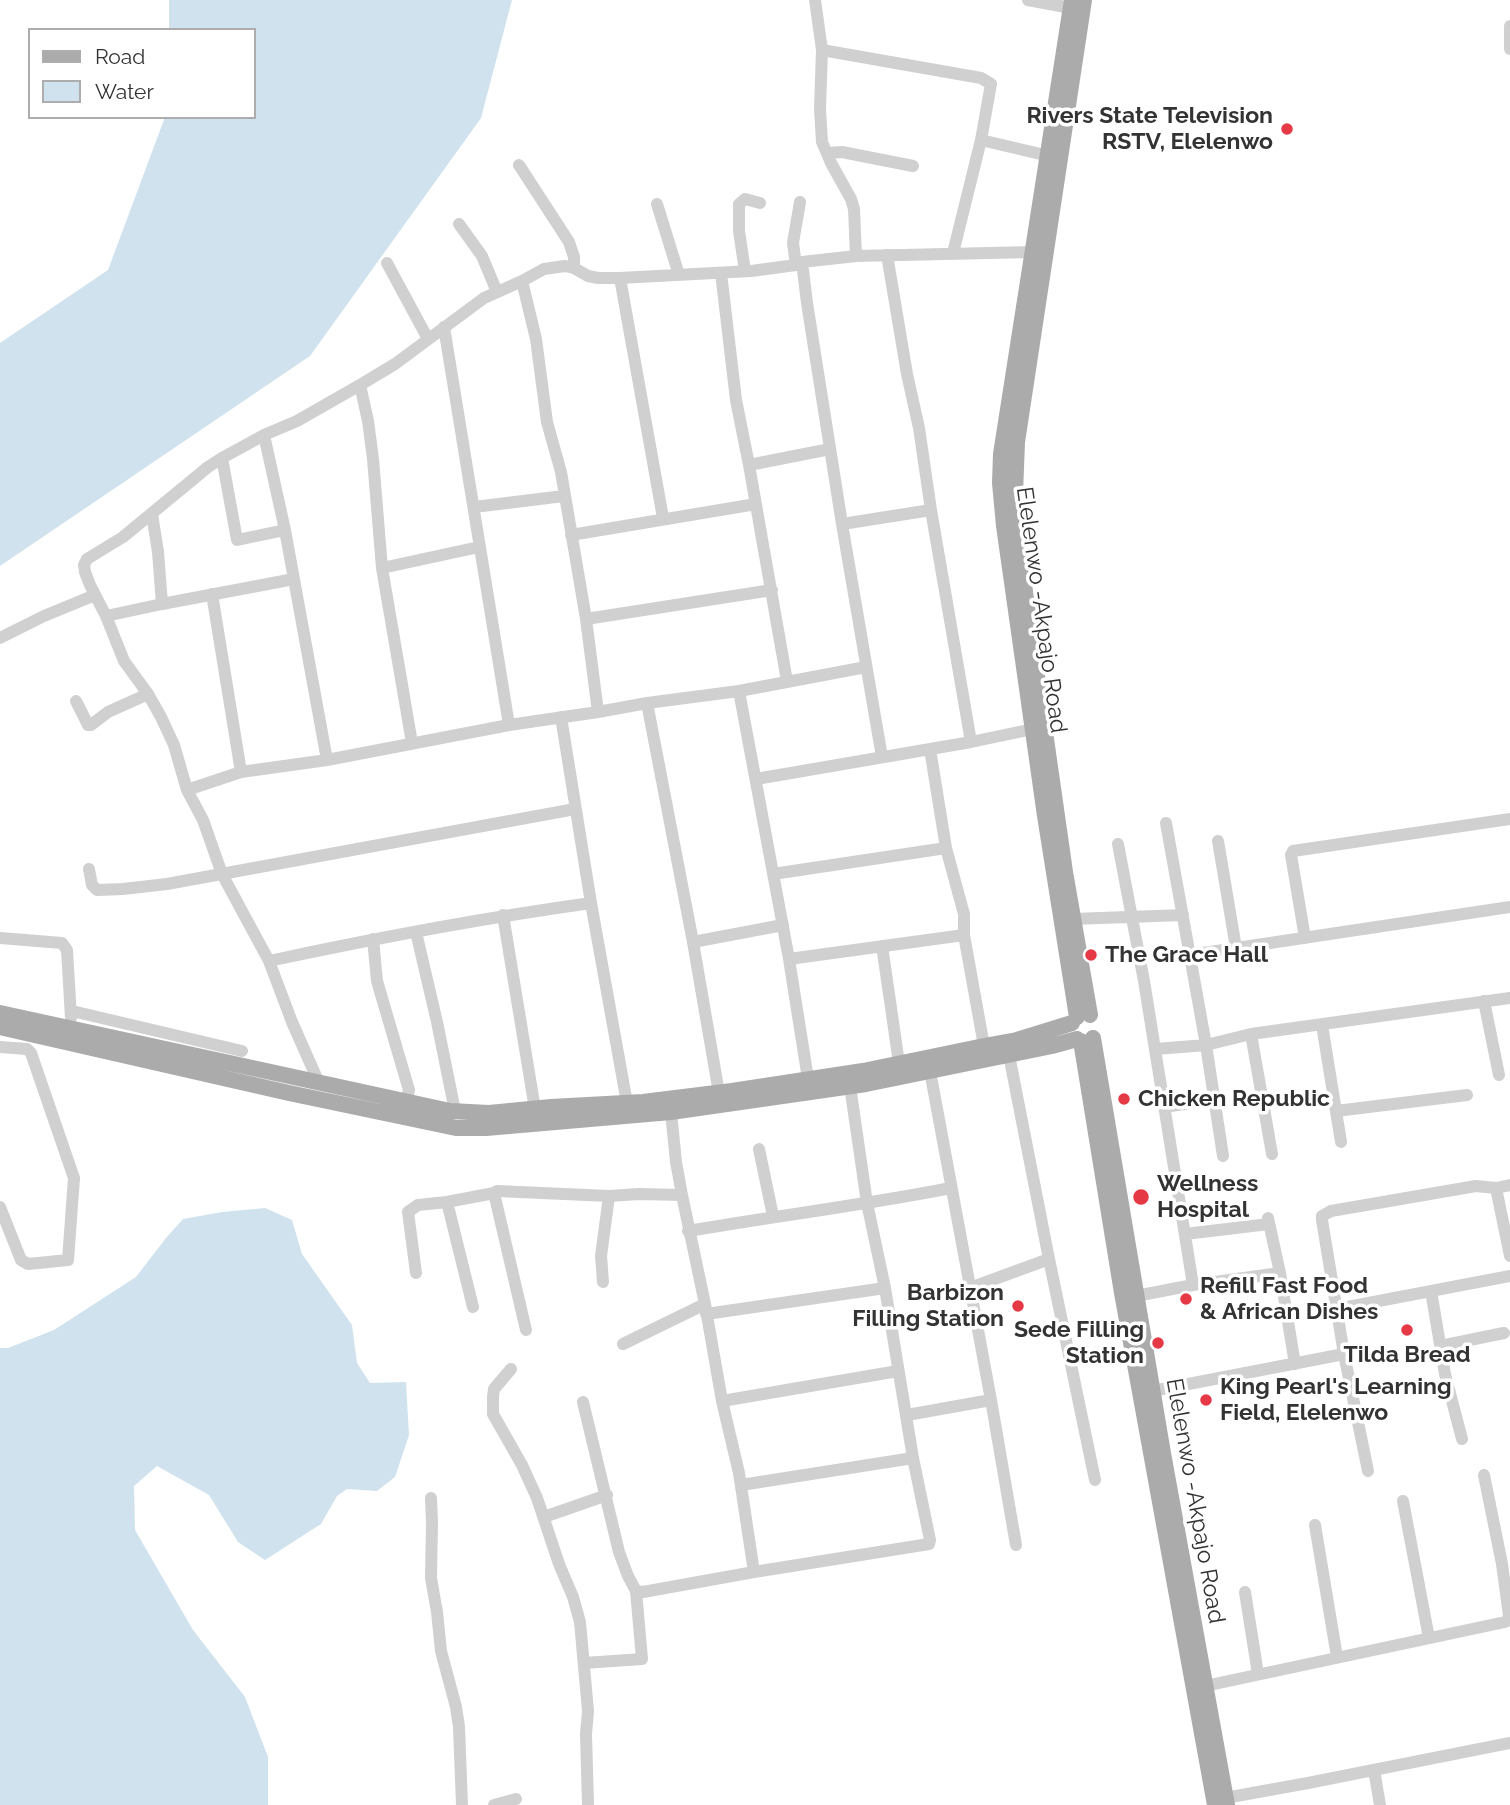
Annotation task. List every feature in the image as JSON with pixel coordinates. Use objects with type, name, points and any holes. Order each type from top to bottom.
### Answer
[{"type":"main road","name":"Elelenwo -Akpajo Road","points":[[1076,3],[1001,454],[1000,484],[1005,539],[1073,993],[1136,1296],[1205,1686],[1222,1803]]},
{"type":"main road","name":"Elelenwo -Akpajo Road","points":[[1076,3],[1017,442],[1015,494],[1025,592],[1073,919],[1082,1029]]},
{"type":"main road","points":[[1042,1032],[1062,1014],[1073,993]]},
{"type":"main road","points":[[0,1013],[407,1102],[455,1111],[489,1113],[719,1093],[899,1063],[1017,1040],[1042,1032],[1082,1029]]},
{"type":"main road","points":[[0,1027],[456,1128],[486,1128],[671,1112],[850,1086],[1052,1046],[1082,1029]]},
{"type":"main road","points":[[1082,1029],[1085,1066],[1122,1293],[1222,1803]]},
{"type":"main road","points":[[1052,1046],[1070,1052],[1085,1066]]},
{"type":"street","points":[[816,0],[822,50],[822,142],[855,209],[856,256]]},
{"type":"street","points":[[1028,0],[1076,3]]},
{"type":"street","points":[[1510,26],[1510,49]]},
{"type":"street","points":[[822,50],[900,62],[985,80],[991,84],[981,140],[953,253]]},
{"type":"street","points":[[981,140],[1049,156]]},
{"type":"street","points":[[827,153],[842,152],[913,166]]},
{"type":"street","points":[[519,165],[569,242],[574,268]]},
{"type":"street","points":[[746,271],[739,231],[739,204],[745,199],[760,203]]},
{"type":"street","points":[[800,202],[793,243],[799,264],[882,757]]},
{"type":"street","points":[[657,204],[679,275]]},
{"type":"street","points":[[459,224],[482,257],[496,292]]},
{"type":"street","points":[[319,1083],[292,1022],[270,961],[222,874],[203,820],[187,790],[174,745],[148,694],[124,661],[85,572],[87,559],[123,537],[222,458],[264,435],[298,421],[360,385],[395,364],[485,298],[544,269],[565,266],[588,276],[620,278],[746,271],[856,256],[1034,252]]},
{"type":"street","points":[[887,255],[971,742]]},
{"type":"street","points":[[387,263],[428,339]]},
{"type":"street","points":[[721,273],[736,400],[787,681]]},
{"type":"street","points":[[620,278],[663,518]]},
{"type":"street","points":[[522,281],[536,339],[547,422],[561,472],[586,619],[598,712]]},
{"type":"street","points":[[444,327],[509,725]]},
{"type":"street","points":[[360,385],[373,459],[382,568],[412,743]]},
{"type":"street","points":[[264,435],[285,530],[327,760]]},
{"type":"street","points":[[749,465],[830,449]]},
{"type":"street","points":[[222,458],[237,540],[285,530]]},
{"type":"street","points":[[474,507],[564,496]]},
{"type":"street","points":[[571,535],[755,504]]},
{"type":"street","points":[[842,524],[931,510]]},
{"type":"street","points":[[152,514],[162,604]]},
{"type":"street","points":[[382,568],[479,547]]},
{"type":"street","points":[[106,616],[294,579]]},
{"type":"street","points":[[586,619],[772,590]]},
{"type":"street","points":[[212,594],[241,772]]},
{"type":"street","points":[[0,638],[95,595]]},
{"type":"street","points":[[187,790],[241,772],[327,760],[509,725],[739,691],[866,667]]},
{"type":"street","points":[[739,691],[783,925],[808,1079]]},
{"type":"street","points":[[76,701],[88,725],[91,725],[108,712],[148,694]]},
{"type":"street","points":[[647,703],[719,1093]]},
{"type":"street","points":[[561,717],[627,1103]]},
{"type":"street","points":[[756,779],[1033,729]]},
{"type":"street","points":[[930,749],[946,848],[964,914],[964,935],[984,1046]]},
{"type":"street","points":[[89,869],[92,885],[97,890],[123,889],[222,874],[575,809]]},
{"type":"street","points":[[1305,938],[1291,855],[1293,851],[1510,819]]},
{"type":"street","points":[[1166,823],[1223,1156]]},
{"type":"street","points":[[1218,841],[1236,948]]},
{"type":"street","points":[[1118,844],[1156,1049],[1193,1285]]},
{"type":"street","points":[[773,874],[946,848]]},
{"type":"street","points":[[270,961],[503,915],[591,903]]},
{"type":"street","points":[[1190,955],[1510,907]]},
{"type":"street","points":[[503,915],[535,1109]]},
{"type":"street","points":[[1073,919],[1183,915]]},
{"type":"street","points":[[693,942],[783,925]]},
{"type":"street","points":[[416,932],[455,1111]]},
{"type":"street","points":[[789,959],[964,935]]},
{"type":"street","points":[[0,938],[65,945],[72,1012],[71,1029]]},
{"type":"street","points":[[373,939],[377,981],[409,1090],[407,1102]]},
{"type":"street","points":[[882,946],[899,1063]]},
{"type":"street","points":[[1156,1049],[1206,1045],[1251,1034],[1510,998]]},
{"type":"street","points":[[1484,1001],[1499,1075]]},
{"type":"street","points":[[72,1012],[242,1051]]},
{"type":"street","points":[[1322,1025],[1341,1142]]},
{"type":"street","points":[[1251,1034],[1272,1154]]},
{"type":"street","points":[[0,1047],[27,1049],[31,1053],[74,1178],[68,1260],[28,1264],[24,1262],[0,1207]]},
{"type":"street","points":[[1009,1055],[1095,1480]]},
{"type":"street","points":[[930,1071],[1016,1545]]},
{"type":"street","points":[[636,1591],[929,1544],[885,1288],[867,1203],[850,1086]]},
{"type":"street","points":[[1336,1111],[1467,1095]]},
{"type":"street","points":[[1165,1107],[1214,1099]]},
{"type":"street","points":[[671,1112],[676,1162],[688,1231],[741,1485],[754,1572]]},
{"type":"street","points":[[759,1149],[773,1216]]},
{"type":"street","points":[[1368,1471],[1344,1354],[1322,1216],[1331,1211],[1476,1186],[1496,1188],[1510,1185]]},
{"type":"street","points":[[688,1231],[951,1188]]},
{"type":"street","points":[[1496,1188],[1510,1256]]},
{"type":"street","points":[[416,1273],[408,1212],[418,1205],[447,1202],[497,1191],[609,1196],[682,1195]]},
{"type":"street","points":[[494,1193],[526,1330]]},
{"type":"street","points":[[603,1282],[601,1256],[609,1196]]},
{"type":"street","points":[[447,1202],[473,1307]]},
{"type":"street","points":[[1185,1234],[1269,1221],[1295,1363]]},
{"type":"street","points":[[970,1288],[1049,1259]]},
{"type":"street","points":[[1136,1296],[1280,1273]]},
{"type":"street","points":[[1336,1308],[1510,1276]]},
{"type":"street","points":[[623,1344],[705,1309],[885,1288]]},
{"type":"street","points":[[1431,1292],[1440,1346],[1462,1440]]},
{"type":"street","points":[[1440,1346],[1504,1333]]},
{"type":"street","points":[[1152,1391],[1344,1354]]},
{"type":"street","points":[[511,1369],[494,1389],[494,1414],[523,1465],[580,1622],[588,1711],[588,1805]]},
{"type":"street","points":[[722,1401],[898,1371]]},
{"type":"street","points":[[906,1415],[991,1400]]},
{"type":"street","points":[[583,1402],[619,1552],[636,1591],[642,1659],[584,1663]]},
{"type":"street","points":[[741,1485],[913,1458]]},
{"type":"street","points":[[1205,1686],[1508,1620],[1502,1564],[1484,1475]]},
{"type":"street","points":[[544,1517],[607,1495]]},
{"type":"street","points":[[431,1498],[431,1578],[441,1651],[459,1727],[461,1805]]},
{"type":"street","points":[[1403,1501],[1429,1638]]},
{"type":"street","points":[[1315,1525],[1337,1657]]},
{"type":"street","points":[[1245,1591],[1258,1674]]},
{"type":"street","points":[[1222,1803],[1510,1743]]},
{"type":"street","points":[[1374,1770],[1380,1805]]},
{"type":"street","points":[[494,1805],[516,1799]]},
{"type":"water","points":[[169,0],[512,0],[481,118],[310,356],[0,566],[0,343],[108,270],[164,119],[256,119],[256,28],[169,28]]},
{"type":"water","points":[[265,1208],[292,1220],[302,1254],[352,1325],[357,1363],[370,1383],[406,1382],[409,1435],[395,1477],[377,1491],[347,1489],[337,1496],[321,1524],[265,1560],[238,1542],[209,1495],[157,1466],[134,1486],[135,1530],[193,1630],[245,1697],[268,1757],[268,1805],[0,1805],[0,1348],[8,1348],[54,1330],[136,1277],[183,1219]]},
{"type":"place","name":"Rivers State Television RSTV, Elelenwo","points":[[1287,129]]},
{"type":"place","name":"The Grace Hall","points":[[1091,955]]},
{"type":"place","name":"Chicken Republic","points":[[1124,1099]]},
{"type":"place","name":"Wellness Hospital","points":[[1141,1197]]},
{"type":"place","name":"Refill Fast Food & African Dishes","points":[[1186,1299]]},
{"type":"place","name":"Barbizon Filling Station","points":[[1018,1306]]},
{"type":"place","name":"Tilda Bread","points":[[1407,1330]]},
{"type":"place","name":"Sede Filling Station","points":[[1158,1343]]},
{"type":"place","name":"King Pearl's Learning Field, Elelenwo","points":[[1206,1400]]}]
